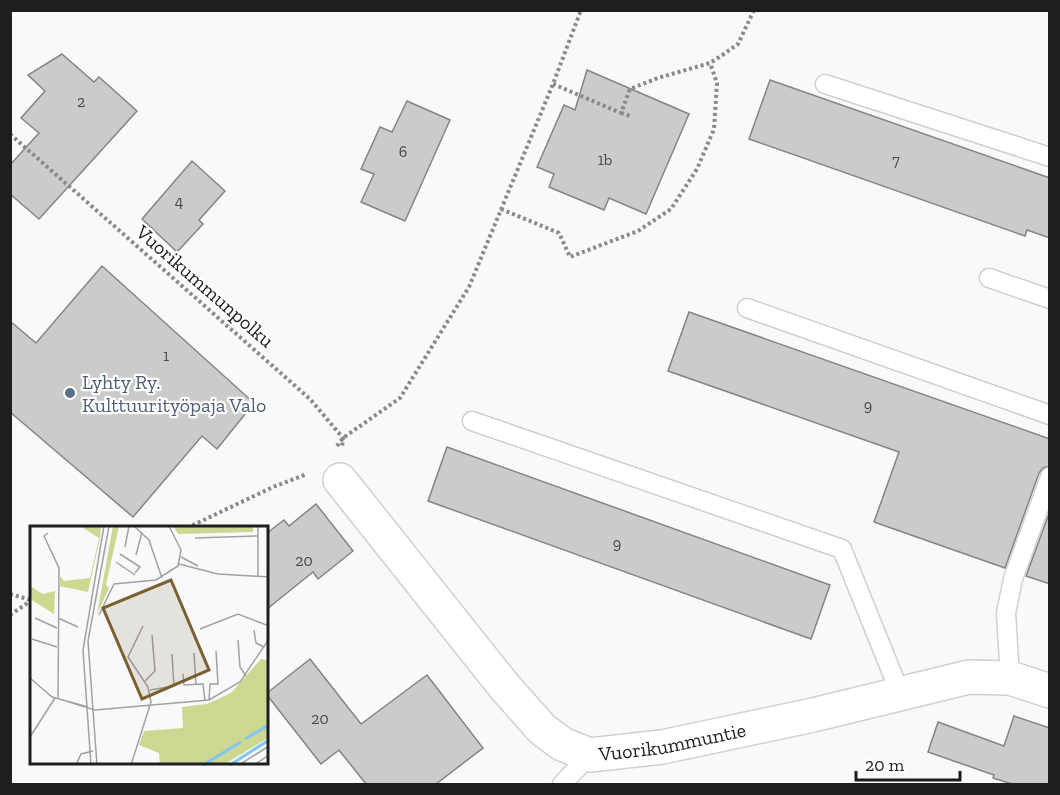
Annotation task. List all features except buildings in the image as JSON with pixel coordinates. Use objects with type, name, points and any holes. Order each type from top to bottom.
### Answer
[{"type":"street","name":"Vuorikummuntie","points":[[340,480],[504,686],[536,722],[562,744],[590,755],[662,747],[969,677],[1010,678],[1050,691]]},
{"type":"lane","points":[[825,84],[1050,157]]},
{"type":"lane","points":[[988,279],[1050,299]]},
{"type":"lane","points":[[747,308],[1050,415]]},
{"type":"lane","points":[[472,421],[842,549],[900,693]]},
{"type":"lane","points":[[1010,678],[1006,614],[1013,579],[1050,477]]},
{"type":"lane","points":[[562,784],[590,755]]},
{"type":"path","points":[[191,526],[293,478],[314,472],[340,480],[343,438],[400,398],[469,287],[554,84],[581,10]]},
{"type":"path","points":[[621,113],[630,89],[658,78],[710,63],[738,44],[754,10]]},
{"type":"path","points":[[501,209],[559,233],[570,257],[638,231],[671,209],[697,169],[714,129],[717,83],[710,63]]},
{"type":"path","points":[[554,84],[630,116]]},
{"type":"path","name":"Vuorikummunpolku","points":[[10,134],[310,399],[343,438]]},
{"type":"path","points":[[10,594],[30,599]]},
{"type":"path","points":[[10,615],[30,601]]},
{"type":"place","name":"Lyhty Ry. Kulttuurityöpaja Valo","points":[[70,393]]}]
